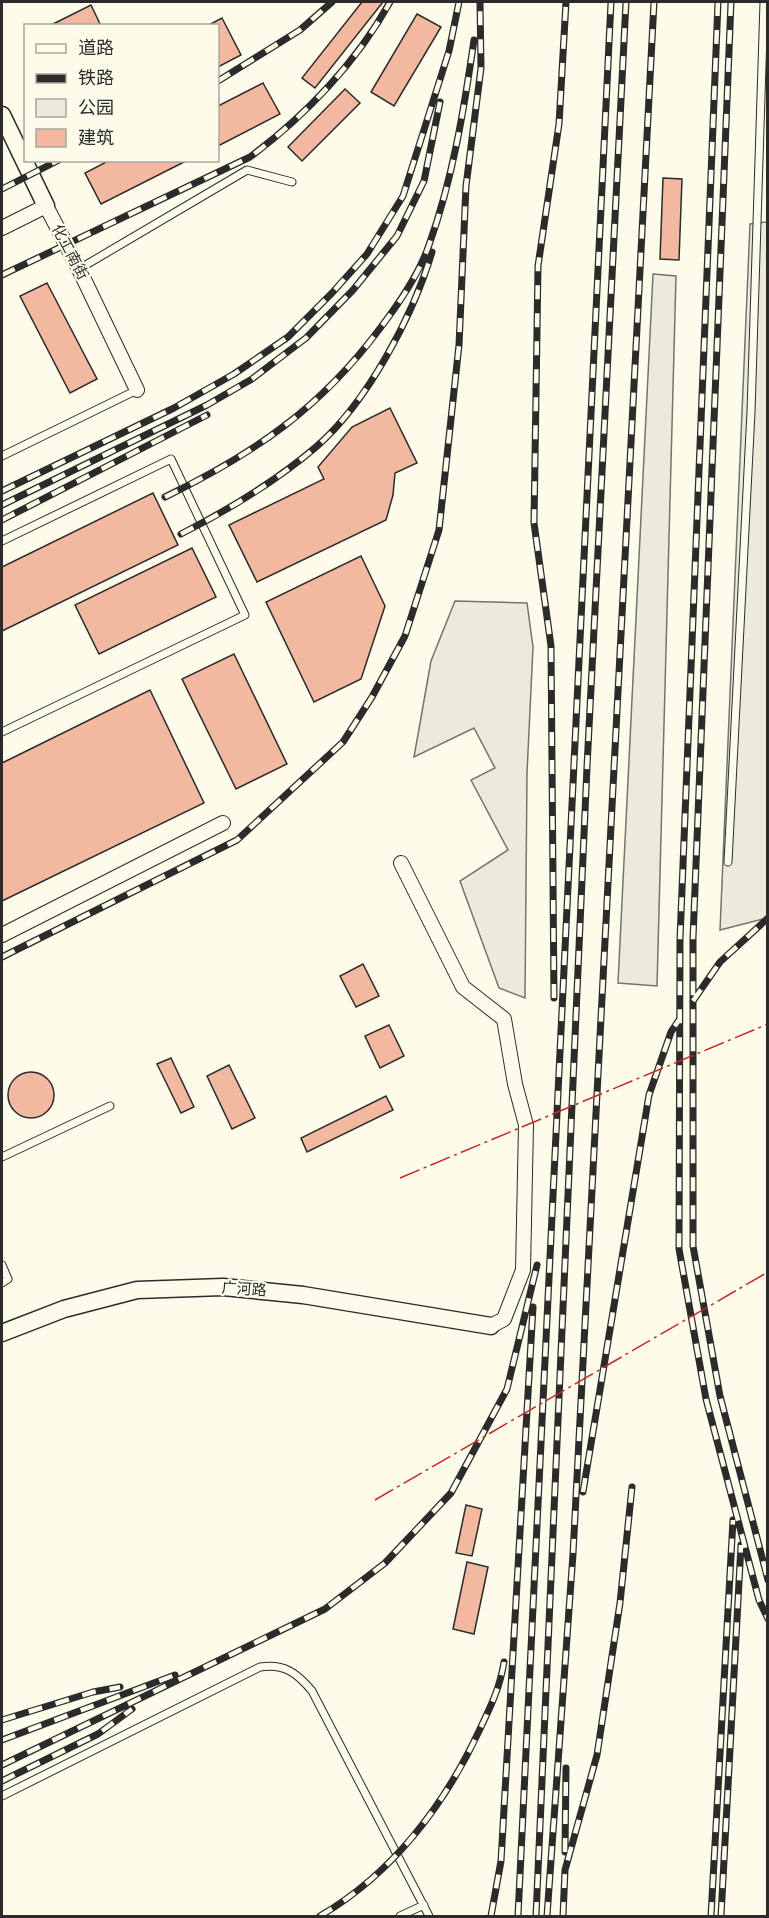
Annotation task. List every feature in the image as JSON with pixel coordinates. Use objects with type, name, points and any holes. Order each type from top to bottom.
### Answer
[{"type":"street","name":"化工南街","points":[[2,115],[24,160]]},
{"type":"street","name":"化工南街","points":[[25,162],[79,269],[136,390]]},
{"type":"street","points":[[2,228],[46,206]]},
{"type":"street","points":[[2,935],[223,824]]},
{"type":"street","points":[[401,863],[463,987],[504,1019],[515,1084],[526,1125],[523,1270],[504,1319],[491,1326]]},
{"type":"street","name":"广河路","points":[[2,1333],[101,1298],[137,1290],[213,1287],[293,1294],[491,1326]]},
{"type":"lane","points":[[728,862],[751,412],[764,2]]},
{"type":"lane","points":[[79,269],[247,170],[292,182]]},
{"type":"lane","points":[[2,456],[136,390]]},
{"type":"lane","points":[[2,541],[171,459],[246,615],[2,732]]},
{"type":"lane","points":[[2,1157],[110,1106]]},
{"type":"lane","points":[[2,1265],[8,1279],[2,1282]]},
{"type":"lane","points":[[2,1796],[260,1667],[283,1667],[297,1674],[312,1691],[429,1917]]},
{"type":"lane","points":[[400,1917],[424,1905]]},
{"type":"green space","points":[[767,222],[767,918],[720,930],[750,224]]},
{"type":"green space","points":[[653,274],[676,276],[657,986],[618,983]]},
{"type":"green space","points":[[455,601],[527,603],[533,647],[527,773],[525,998],[499,988],[460,881],[508,850],[471,780],[495,768],[474,728],[414,757],[431,661]]},
{"type":"building","points":[[362,2],[383,2],[315,88],[302,78]]},
{"type":"building","points":[[91,5],[100,24],[53,24]]},
{"type":"building","points":[[417,14],[441,27],[394,106],[371,92]]},
{"type":"building","points":[[222,18],[241,55],[219,66],[219,24],[211,24]]},
{"type":"building","points":[[263,83],[280,114],[219,145],[219,105]]},
{"type":"building","points":[[345,89],[360,103],[302,161],[288,147]]},
{"type":"building","points":[[106,162],[184,162],[101,204],[85,173]]},
{"type":"building","points":[[663,178],[682,179],[679,260],[660,259]]},
{"type":"building","points":[[47,283],[97,379],[70,393],[20,296]]},
{"type":"building","points":[[390,408],[417,463],[395,473],[393,495],[386,520],[257,582],[229,525],[324,479],[318,467],[352,427]]},
{"type":"building","points":[[153,493],[178,545],[2,631],[2,567]]},
{"type":"building","points":[[192,548],[216,597],[99,654],[75,605]]},
{"type":"building","points":[[361,556],[385,606],[361,679],[314,702],[266,602]]},
{"type":"building","points":[[234,654],[287,764],[236,789],[182,679]]},
{"type":"building","points":[[150,690],[204,803],[2,901],[2,763]]},
{"type":"building","points":[[363,964],[379,996],[356,1007],[340,976]]},
{"type":"building","points":[[389,1025],[404,1056],[380,1068],[365,1036]]},
{"type":"building","points":[[171,1058],[194,1107],[181,1113],[157,1064]]},
{"type":"building","points":[[229,1065],[255,1118],[232,1129],[207,1076]]},
{"type":"building","points":[[31,1072],[47,1079],[54,1095],[47,1111],[31,1118],[15,1111],[8,1095],[15,1079]]},
{"type":"building","points":[[386,1096],[393,1110],[307,1152],[301,1138]]},
{"type":"building","points":[[466,1505],[482,1509],[472,1556],[456,1553]]},
{"type":"building","points":[[467,1562],[488,1567],[474,1634],[453,1629]]},
{"type":"railway","points":[[219,80],[300,30],[332,2]]},
{"type":"railway","points":[[2,275],[250,157],[290,124],[328,87],[362,46],[390,2]]},
{"type":"railway","points":[[2,491],[174,408],[234,374],[288,337],[332,293],[367,254],[403,196],[449,51],[459,2]]},
{"type":"railway","points":[[2,957],[237,840],[343,742],[372,697],[405,636],[439,530],[459,345],[466,186],[481,68],[480,2]]},
{"type":"railway","points":[[554,998],[551,646],[534,523],[538,266],[559,124],[566,2]]},
{"type":"railway","points":[[518,1916],[611,2]]},
{"type":"railway","points":[[536,1916],[587,767],[626,2]]},
{"type":"railway","points":[[547,1916],[573,1554],[654,2]]},
{"type":"railway","points":[[718,2],[680,939],[679,1249],[706,1399],[759,1600],[768,1619]]},
{"type":"railway","points":[[731,2],[693,938],[693,1246],[720,1396],[768,1580]]},
{"type":"railway","points":[[165,497],[257,445],[310,405],[358,356],[402,298],[425,256],[445,194],[462,118],[474,40]]},
{"type":"railway","points":[[2,505],[207,405],[252,379],[306,338],[353,290],[397,236],[424,181],[440,102]]},
{"type":"railway","points":[[2,189],[55,162]]},
{"type":"railway","points":[[181,534],[268,484],[316,447],[335,429],[353,407],[386,357],[413,303],[432,252]]},
{"type":"railway","points":[[2,520],[207,415]]},
{"type":"railway","points":[[693,1001],[720,962],[768,918]]},
{"type":"railway","points":[[583,1492],[649,1095],[671,1032],[679,1020]]},
{"type":"railway","points":[[2,1765],[325,1609],[385,1563],[451,1493],[507,1389],[537,1265]]},
{"type":"railway","points":[[491,1916],[501,1861],[533,1307]]},
{"type":"railway","points":[[563,1916],[565,1870],[597,1755],[620,1603],[632,1487]]},
{"type":"railway","points":[[711,1916],[733,1520]]},
{"type":"railway","points":[[721,1916],[741,1545]]},
{"type":"railway","points":[[320,1916],[346,1899],[393,1859],[432,1811],[450,1786],[479,1731],[491,1706],[504,1662]]},
{"type":"railway","points":[[2,1740],[175,1675]]},
{"type":"railway","points":[[2,1720],[93,1692],[120,1687]]},
{"type":"railway","points":[[2,1781],[98,1734],[132,1709]]},
{"type":"railway","points":[[565,1852],[566,1768]]},
{"type":"power","points":[[400,1178],[768,1024]]},
{"type":"power","points":[[375,1500],[768,1272]]}]
